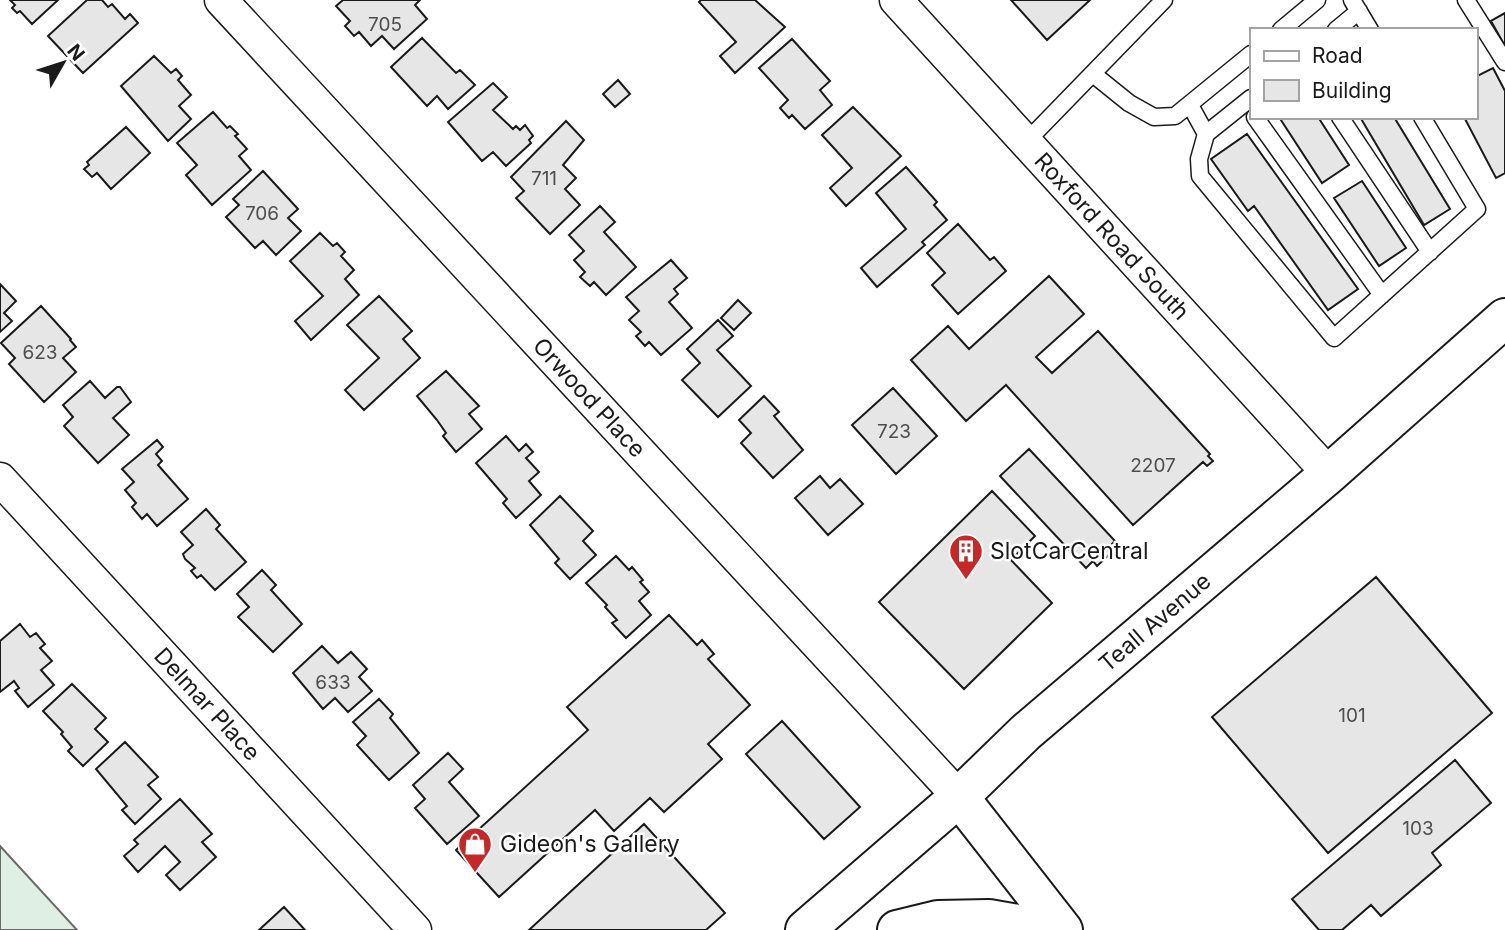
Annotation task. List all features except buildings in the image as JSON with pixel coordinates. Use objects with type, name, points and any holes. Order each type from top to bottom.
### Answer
[{"type":"street","name":"Orwood Place","points":[[221,0],[959,797]]},
{"type":"street","name":"Roxford Road South","points":[[896,0],[1328,474]]},
{"type":"street","name":"Teall Avenue","points":[[805,930],[959,797],[1026,732],[1328,474],[1505,318]]},
{"type":"street","name":"Delmar Place","points":[[0,479],[415,930]]},
{"type":"street","points":[[959,797],[1063,930]]},
{"type":"street","points":[[897,930],[937,920],[989,919],[1053,930]]},
{"type":"lane","points":[[1026,142],[1164,0]]},
{"type":"lane","points":[[1283,28],[1317,0]]},
{"type":"lane","points":[[1466,0],[1505,62]]},
{"type":"lane","points":[[1338,28],[1356,6],[1369,28]]},
{"type":"lane","points":[[1093,74],[1129,103],[1154,117],[1175,117],[1250,55]]},
{"type":"lane","points":[[1249,104],[1206,134],[1199,159],[1200,176],[1334,338],[1477,209],[1423,119]]},
{"type":"lane","points":[[1189,105],[1206,134]]},
{"type":"lane","points":[[1256,119],[1382,295]]},
{"type":"lane","points":[[1341,119],[1430,252]]},
{"type":"green space","points":[[0,846],[77,930],[0,930]]},
{"type":"place","name":"SlotCarCentral","points":[[966,581]]},
{"type":"place","name":"Gideon's Gallery","points":[[475,874]]}]
